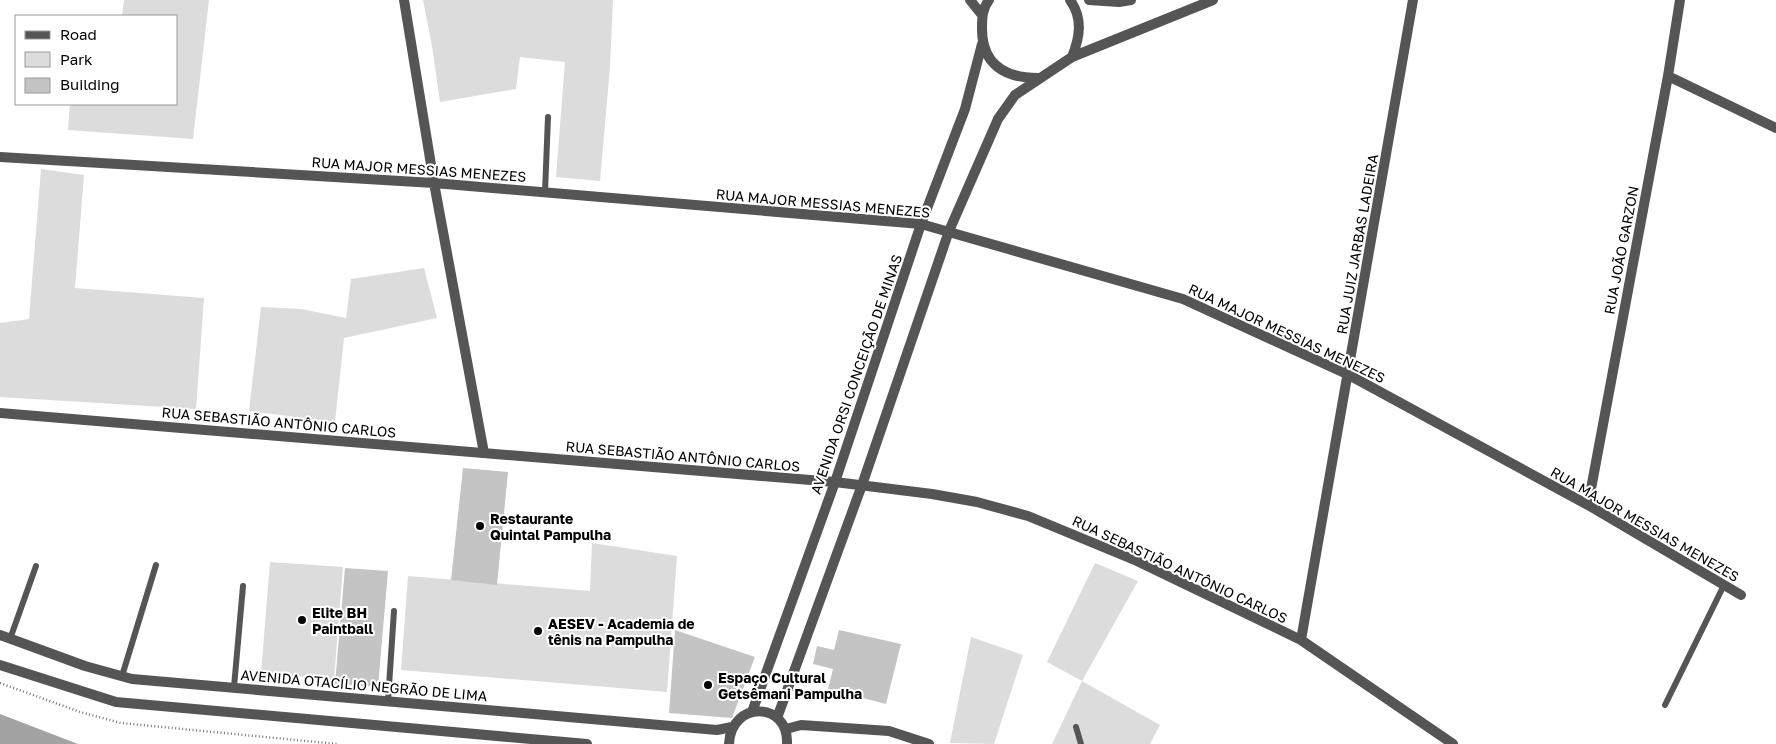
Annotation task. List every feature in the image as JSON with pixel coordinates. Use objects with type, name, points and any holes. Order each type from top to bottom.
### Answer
[{"type":"street","points":[[404,0],[434,183],[484,453]]},
{"type":"street","points":[[970,0],[982,15],[989,0]]},
{"type":"street","points":[[1070,0],[1075,7],[1080,24],[1078,41],[1072,56]]},
{"type":"street","points":[[1089,0],[1131,0]]},
{"type":"street","points":[[777,718],[862,485],[949,231],[998,119],[1015,95],[1072,56],[1213,0]]},
{"type":"street","name":"RUA JUIZ JARBAS LADEIRA","points":[[1301,640],[1349,375],[1413,0]]},
{"type":"street","name":"RUA JOÃO GARZON","points":[[1588,505],[1668,76],[1680,0]]},
{"type":"street","name":"AVENIDA ORSI CONCEIÇÃO DE MINAS","points":[[752,712],[835,482],[921,224],[965,109],[982,44],[982,15]]},
{"type":"street","points":[[982,44],[990,60],[1004,72],[1020,78],[1038,78]]},
{"type":"street","points":[[1668,76],[1776,128]]},
{"type":"street","name":"RUA MAJOR MESSIAS MENEZES","points":[[0,156],[434,183],[921,224],[949,231],[1183,298],[1349,375],[1588,505],[1741,595]]},
{"type":"street","name":"RUA SEBASTIÃO ANTÔNIO CARLOS","points":[[0,413],[835,482],[977,502],[1028,516],[1146,565],[1301,640],[1453,744]]},
{"type":"street","name":"AVENIDA OTACÍLIO NEGRÃO DE LIMA","points":[[5,637],[85,666],[122,676],[234,688],[716,730],[732,727]]},
{"type":"street","points":[[0,666],[116,702],[587,744]]},
{"type":"street","points":[[729,744],[732,727],[744,715],[752,712],[769,713],[777,718],[786,729],[787,744]]},
{"type":"street","points":[[786,729],[801,725],[889,731],[929,744]]},
{"type":"lane","points":[[545,192],[548,117]]},
{"type":"lane","points":[[122,676],[156,565]]},
{"type":"lane","points":[[5,637],[36,566]]},
{"type":"lane","points":[[1665,705],[1724,585]]},
{"type":"lane","points":[[234,688],[243,586]]},
{"type":"lane","points":[[388,701],[394,611]]},
{"type":"lane","points":[[1076,727],[1081,744]]},
{"type":"path","points":[[0,683],[80,712],[121,724],[337,744]]},
{"type":"green space","points":[[124,0],[209,0],[193,139],[68,130],[70,105],[178,105],[178,15],[122,15]]},
{"type":"green space","points":[[423,0],[613,0],[610,67],[600,181],[556,177],[565,62],[520,57],[516,89],[440,102]]},
{"type":"green space","points":[[41,169],[84,175],[75,288],[204,298],[196,409],[0,397],[0,323],[29,319]]},
{"type":"green space","points":[[424,268],[437,318],[344,338],[335,422],[249,411],[261,307],[301,309],[346,318],[351,279]]},
{"type":"green space","name":"AESEV - Academia de tênis na Pampulha","points":[[592,543],[677,556],[667,692],[401,670],[408,576],[590,591]]},
{"type":"green space","name":"Elite BH Paintball","points":[[270,562],[343,567],[334,679],[261,673]]},
{"type":"green space","points":[[1095,563],[1138,581],[1082,681],[1047,662]]},
{"type":"green space","points":[[971,637],[1023,655],[994,744],[950,743]]},
{"type":"green space","points":[[1082,681],[1160,725],[1150,744],[1052,744]]},
{"type":"shaded area","points":[[0,714],[78,744],[0,744]]},
{"type":"building","name":"Restaurante Quintal Pampulha","points":[[463,468],[508,472],[497,585],[451,580]]},
{"type":"building","points":[[345,568],[388,571],[378,687],[335,684]]},
{"type":"building","name":"Espaço Cultural Getsêmani Pampulha","points":[[675,630],[755,657],[732,718],[669,713]]},
{"type":"building","points":[[839,630],[901,644],[886,704],[828,689],[833,669],[813,664],[817,646],[834,650]]},
{"type":"place","name":"Restaurante Quintal Pampulha","points":[[480,526]]},
{"type":"place","name":"Elite BH Paintball","points":[[302,620]]},
{"type":"place","name":"AESEV - Academia de tênis na Pampulha","points":[[538,631]]},
{"type":"place","name":"Espaço Cultural Getsêmani Pampulha","points":[[708,685]]}]
